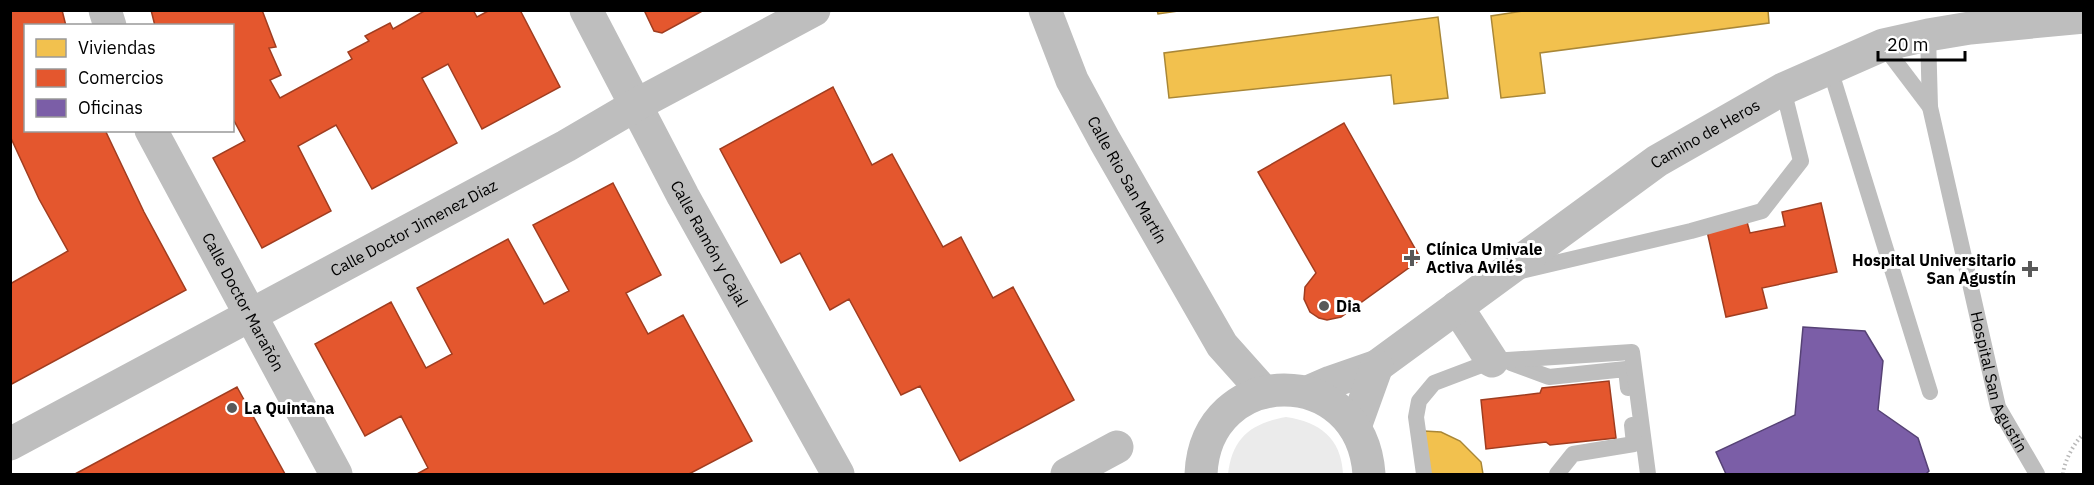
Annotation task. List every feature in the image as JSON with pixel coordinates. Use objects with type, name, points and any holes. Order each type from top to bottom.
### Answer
[{"type":"street","name":"Calle Ramón y Cajal","points":[[586,10],[683,196],[838,474]]},
{"type":"street","points":[[721,60],[772,10]]},
{"type":"street","name":"Calle Doctor Jimenez Díaz","points":[[10,444],[566,146],[636,105],[814,10]]},
{"type":"street","name":"Calle Rio San Martín","points":[[1045,10],[1072,81],[1105,141],[1222,345],[1264,392]]},
{"type":"street","name":"Camino de Heros","points":[[1308,392],[1331,381],[1377,366],[1657,161],[1783,89],[1883,45],[1970,28],[2084,17]]},
{"type":"street","name":"Calle Doctor Marañón","points":[[152,132],[336,474]]},
{"type":"street","points":[[1457,307],[1498,361]]},
{"type":"street","points":[[1222,345],[1227,412]]},
{"type":"street","points":[[1355,427],[1377,366]]},
{"type":"street","points":[[1201,474],[1202,460],[1210,434],[1227,412],[1242,401],[1264,392],[1285,389],[1308,392],[1335,406],[1355,427],[1367,455],[1369,474]]},
{"type":"street","points":[[1067,474],[1117,447]]},
{"type":"lane","name":"Hospital San Agustín","points":[[1928,35],[1930,107],[1998,407],[2037,474]]},
{"type":"lane","name":"Hospital San Agustín","points":[[1883,45],[1930,107]]},
{"type":"lane","points":[[1830,69],[1930,392]]},
{"type":"lane","points":[[1500,276],[1691,231],[1762,211],[1801,161],[1783,89]]},
{"type":"lane","points":[[1424,474],[1416,417],[1419,401],[1434,383],[1498,361],[1632,352],[1648,474]]},
{"type":"lane","points":[[1498,361],[1549,377],[1626,369],[1634,444],[1573,454],[1557,474]]},
{"type":"path","points":[[2063,474],[2063,468],[2078,438],[2084,434]]},
{"type":"shaded area","points":[[1286,417],[1309,423],[1333,441],[1338,451],[1343,474],[1228,474],[1234,451],[1245,434],[1263,423]]},
{"type":"building: Viviendas","points":[[1157,10],[1185,10],[1158,14]]},
{"type":"building: Viviendas","points":[[1530,10],[1768,10],[1769,23],[1540,53],[1545,93],[1501,98],[1491,16]]},
{"type":"building: Viviendas","points":[[1438,17],[1448,98],[1394,104],[1391,75],[1169,98],[1164,53]]},
{"type":"building: Viviendas","points":[[1424,431],[1441,432],[1460,441],[1481,462],[1483,474],[1429,474]]},
{"type":"building: Comercios","points":[[10,10],[62,10],[66,24],[24,24],[24,132],[106,132],[144,212],[186,290],[10,385],[10,284],[68,251],[39,199],[10,136]]},
{"type":"building: Comercios","points":[[151,10],[262,10],[276,47],[269,48],[281,75],[270,80],[280,98],[352,59],[348,52],[369,41],[365,36],[390,23],[393,29],[426,10],[473,10],[477,17],[490,10],[520,10],[560,87],[482,129],[448,64],[422,78],[457,143],[372,189],[336,125],[298,146],[331,211],[262,248],[213,158],[245,141],[234,121],[234,24],[154,24]]},
{"type":"building: Comercios","points":[[644,10],[704,10],[662,33],[654,31]]},
{"type":"building: Comercios","points":[[833,87],[872,165],[892,154],[943,247],[961,237],[993,298],[1013,287],[1074,400],[960,461],[920,386],[901,395],[849,299],[830,310],[800,253],[781,263],[720,149]]},
{"type":"building: Comercios","points":[[1344,123],[1421,259],[1341,317],[1327,320],[1310,312],[1304,299],[1305,287],[1316,273],[1258,172]]},
{"type":"building: Comercios","points":[[613,183],[661,275],[626,293],[648,334],[683,315],[752,441],[689,474],[417,474],[428,468],[401,416],[365,436],[315,344],[391,302],[426,368],[452,354],[417,288],[508,239],[544,304],[569,291],[533,225]]},
{"type":"building: Comercios","points":[[1821,203],[1837,272],[1762,288],[1767,308],[1726,317],[1707,231],[1747,222],[1750,233],[1785,226],[1782,212]]},
{"type":"building: Comercios","points":[[1609,381],[1616,438],[1550,445],[1546,442],[1486,449],[1481,400],[1540,393],[1542,388]]},
{"type":"building: Comercios","points":[[237,387],[285,474],[75,474]]},
{"type":"building: Oficinas","points":[[1803,327],[1865,331],[1883,361],[1878,410],[1918,438],[1929,471],[1926,474],[1726,474],[1716,452],[1795,415]]},
{"type":"place","name":"Clínica Umivale Activa Avilés","points":[[1412,258]]},
{"type":"place","name":"Hospital Universitario San Agustín","points":[[2030,269]]},
{"type":"place","name":"Dia","points":[[1324,306]]},
{"type":"place","name":"La Quintana","points":[[232,408]]}]
